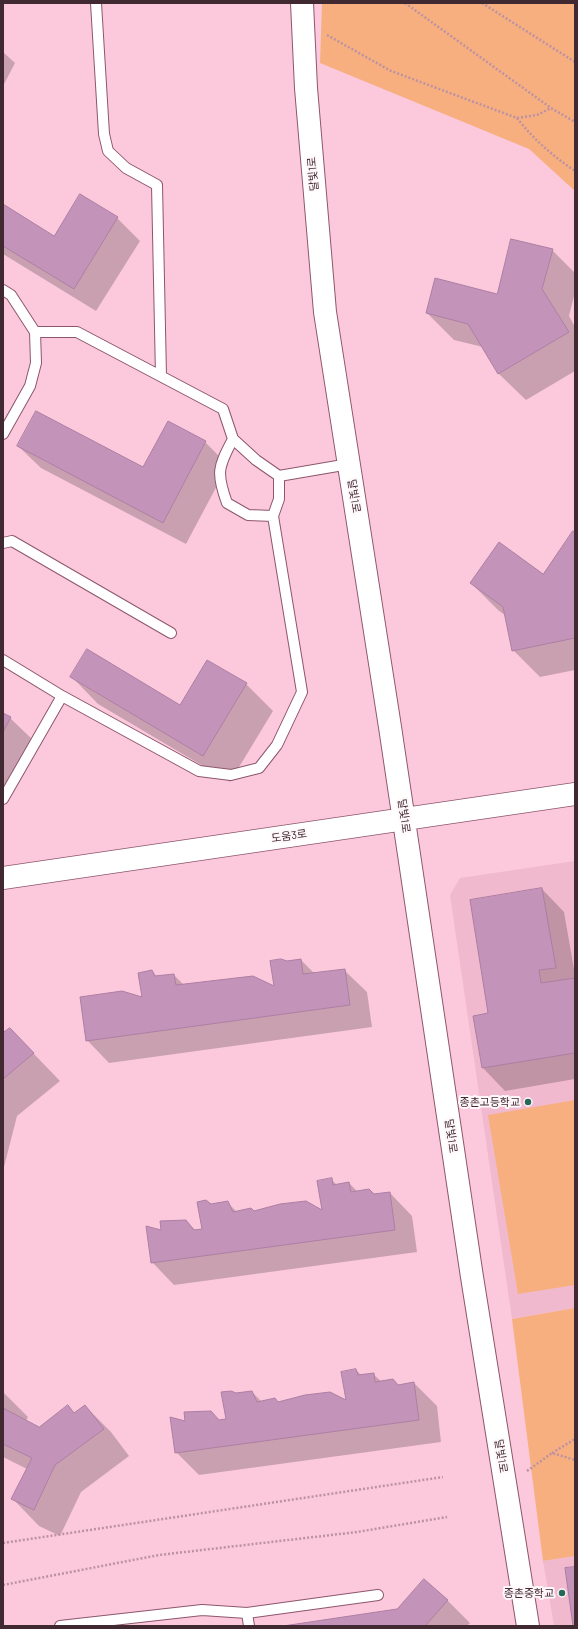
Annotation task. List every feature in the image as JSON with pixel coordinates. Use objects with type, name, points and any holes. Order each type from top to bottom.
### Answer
[{"type":"street","name":"달빛1로","points":[[302,3],[306,88],[325,312],[404,819],[465,1232],[528,1626]]},
{"type":"street","name":"도움3로","points":[[3,878],[575,794]]},
{"type":"lane","points":[[96,3],[104,134],[108,151],[126,168],[157,185],[161,376]]},
{"type":"lane","points":[[3,290],[11,295],[35,332],[36,363],[30,386],[3,434]]},
{"type":"lane","points":[[35,332],[77,332],[223,409],[233,439],[256,460],[279,476],[349,464]]},
{"type":"lane","points":[[233,439],[221,461],[219,482],[227,503],[248,515],[273,516]]},
{"type":"lane","points":[[3,660],[62,696],[199,771],[231,775],[259,768],[277,745],[302,692],[273,516],[279,499],[279,476]]},
{"type":"lane","points":[[3,543],[12,541],[171,633]]},
{"type":"lane","points":[[3,799],[62,696]]},
{"type":"lane","points":[[60,1626],[202,1610],[247,1613],[378,1595]]},
{"type":"lane","points":[[247,1613],[249,1626]]},
{"type":"path","points":[[405,3],[550,108],[575,122]]},
{"type":"path","points":[[482,3],[575,62]]},
{"type":"path","points":[[323,33],[391,71],[517,118],[537,115],[550,108]]},
{"type":"path","points":[[517,118],[529,134],[553,156],[575,171]]},
{"type":"path","points":[[524,1473],[575,1439]]},
{"type":"path","points":[[552,1453],[575,1460]]},
{"type":"path","points":[[3,1543],[443,1477]]},
{"type":"path","points":[[3,1585],[159,1555],[357,1532],[447,1516]]},
{"type":"shaded area","points":[[322,3],[575,3],[575,191],[529,149],[320,63]]},
{"type":"shaded area","name":"종촌고등학교","points":[[575,861],[575,1308],[512,1319],[450,895],[460,878]]},
{"type":"shaded area","points":[[575,1100],[575,1285],[518,1294],[488,1115]]},
{"type":"shaded area","points":[[575,1308],[575,1556],[543,1561],[512,1319]]},
{"type":"shaded area","name":"종촌중학교","points":[[575,1556],[575,1626],[554,1626],[543,1561]]},
{"type":"building","points":[[80,194],[118,217],[74,289],[3,246],[3,204],[54,236]]},
{"type":"building","points":[[511,239],[553,249],[542,289],[569,332],[498,374],[468,324],[426,313],[435,278],[497,294]]},
{"type":"building","points":[[36,411],[143,467],[168,421],[206,441],[163,523],[17,446]]},
{"type":"building","points":[[573,531],[575,532],[575,638],[512,651],[503,607],[470,583],[499,542],[543,574]]},
{"type":"building","points":[[87,649],[180,705],[207,660],[247,683],[203,756],[70,677]]},
{"type":"building","points":[[3,713],[11,717],[3,732]]},
{"type":"building","points":[[542,888],[556,968],[539,970],[541,983],[575,978],[575,1053],[482,1068],[473,1016],[488,1013],[470,900]]},
{"type":"building","points":[[281,959],[287,961],[301,959],[303,974],[345,969],[350,1005],[86,1041],[80,997],[122,991],[142,997],[138,973],[152,970],[155,976],[174,974],[176,985],[253,976],[274,986],[270,961]]},
{"type":"building","points":[[10,1028],[34,1053],[3,1079],[3,1033]]},
{"type":"building","points":[[332,1178],[333,1185],[349,1182],[351,1192],[369,1189],[374,1194],[390,1192],[395,1230],[151,1263],[146,1226],[161,1230],[160,1221],[186,1220],[194,1230],[202,1229],[197,1202],[206,1200],[211,1204],[228,1201],[233,1212],[251,1208],[254,1211],[280,1204],[306,1201],[322,1210],[317,1181]]},
{"type":"building","points":[[356,1369],[358,1375],[374,1373],[375,1382],[393,1379],[398,1385],[414,1382],[419,1420],[175,1453],[170,1417],[185,1421],[184,1412],[211,1411],[219,1420],[226,1419],[221,1392],[231,1391],[236,1393],[252,1391],[257,1402],[275,1398],[278,1402],[305,1395],[330,1392],[346,1400],[341,1372]]},
{"type":"building","points":[[68,1405],[74,1413],[85,1405],[104,1429],[55,1465],[34,1510],[11,1499],[32,1458],[3,1444],[3,1408],[39,1427]]},
{"type":"building","points":[[575,1567],[575,1626],[573,1626],[565,1568]]},
{"type":"building","points":[[424,1579],[448,1600],[425,1626],[283,1626],[397,1609]]},
{"type":"place","name":"종촌고등학교","points":[[528,1102]]},
{"type":"place","name":"종촌중학교","points":[[562,1593]]}]
